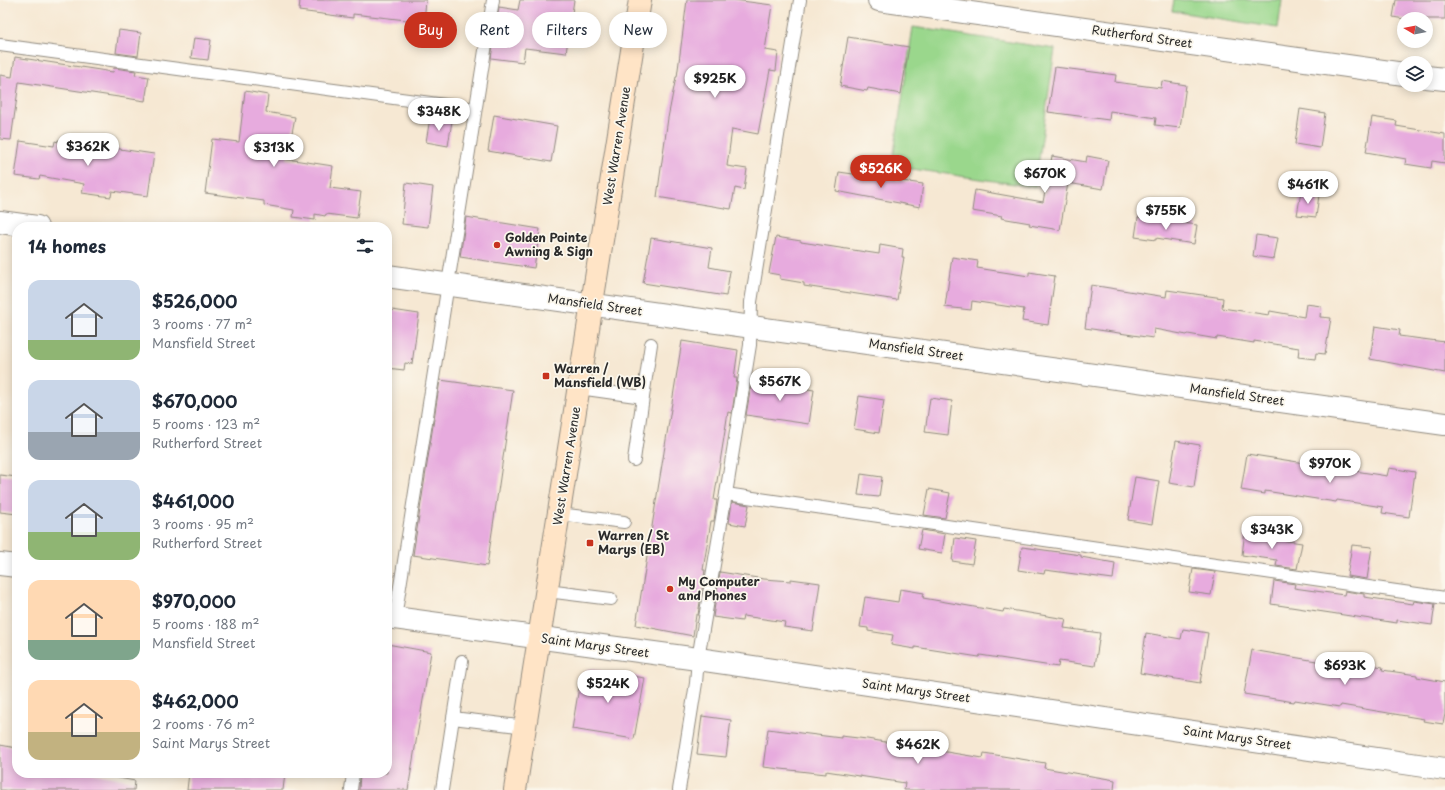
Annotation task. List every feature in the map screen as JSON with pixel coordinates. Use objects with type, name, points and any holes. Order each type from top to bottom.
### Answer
[{"type":"main road","name":"West Warren Avenue","points":[[516,790],[640,0]]},
{"type":"street","name":"Rutherford Street","points":[[879,0],[1397,73]]},
{"type":"street","points":[[1433,78],[1445,80]]},
{"type":"street","points":[[0,222],[12,224]]},
{"type":"street","name":"Mansfield Street","points":[[392,277],[1445,424]]},
{"type":"street","points":[[0,564],[12,565]]},
{"type":"street","name":"Saint Marys Street","points":[[392,618],[698,659],[1445,769]]},
{"type":"lane","points":[[392,612],[448,284],[492,0]]},
{"type":"lane","points":[[679,790],[696,683],[698,659],[750,344],[751,302],[800,0]]},
{"type":"lane","points":[[0,44],[475,109]]},
{"type":"lane","points":[[634,460],[642,397],[651,344]]},
{"type":"lane","points":[[579,388],[642,397]]},
{"type":"lane","points":[[726,494],[1445,598]]},
{"type":"lane","points":[[559,514],[624,522]]},
{"type":"lane","points":[[547,591],[611,599]]},
{"type":"lane","points":[[442,790],[462,661]]},
{"type":"lane","points":[[454,718],[526,727]]},
{"type":"lane","points":[[350,790],[352,778]]},
{"type":"green space","points":[[1174,0],[1282,0],[1278,28],[1172,11]]},
{"type":"green space","points":[[913,27],[1055,49],[1035,187],[892,166]]},
{"type":"building","points":[[300,0],[426,0],[425,12],[404,12],[404,20],[353,14],[353,18],[299,11]]},
{"type":"building","points":[[520,0],[574,0],[572,12],[532,12],[532,48],[567,48],[566,53],[525,48],[523,62],[491,58],[493,48],[524,48],[524,12],[498,12],[499,7],[518,10]]},
{"type":"building","points":[[687,0],[734,0],[772,5],[765,50],[778,52],[776,71],[770,70],[758,134],[732,129],[727,166],[747,169],[744,190],[735,188],[731,209],[657,197],[668,118],[677,77]]},
{"type":"building","points":[[1396,0],[1445,0],[1445,19],[1433,19],[1433,12],[1397,12],[1397,18],[1393,17]]},
{"type":"building","points":[[119,30],[141,33],[138,56],[116,53]]},
{"type":"building","points":[[848,37],[909,47],[901,94],[868,88],[867,91],[840,86]]},
{"type":"building","points":[[194,38],[211,40],[208,60],[191,58]]},
{"type":"building","points":[[15,57],[113,72],[114,68],[136,71],[135,75],[149,77],[145,101],[19,82],[11,140],[0,139],[0,75],[12,77]]},
{"type":"building","points":[[1055,67],[1116,75],[1115,82],[1161,88],[1162,81],[1186,85],[1180,128],[1155,125],[1156,118],[1110,111],[1109,120],[1048,112]]},
{"type":"building","points":[[245,91],[268,95],[266,112],[295,117],[287,159],[333,166],[330,188],[361,192],[357,218],[326,214],[325,216],[315,214],[315,220],[293,217],[294,210],[264,205],[264,201],[205,193],[212,139],[239,142]]},
{"type":"building","points":[[1300,109],[1325,113],[1320,148],[1295,144]]},
{"type":"building","points":[[494,115],[557,126],[551,162],[488,151]]},
{"type":"building","points":[[1372,117],[1397,121],[1396,126],[1445,134],[1445,163],[1432,161],[1431,168],[1405,164],[1406,159],[1366,152]]},
{"type":"building","points":[[430,118],[452,121],[448,146],[426,142]]},
{"type":"building","points":[[58,140],[154,154],[148,196],[112,191],[111,197],[82,193],[84,184],[40,176],[39,179],[15,176],[20,141],[54,146],[55,141],[58,142]]},
{"type":"building","points":[[1052,156],[1086,162],[1087,156],[1108,160],[1103,189],[1068,183],[1060,230],[1029,225],[1030,223],[1001,218],[1002,216],[972,211],[975,190],[1043,202]]},
{"type":"building","points":[[839,172],[923,184],[920,207],[836,191]]},
{"type":"building","points":[[406,183],[433,187],[428,227],[402,224]]},
{"type":"building","points":[[1301,192],[1319,195],[1316,217],[1297,215]]},
{"type":"building","points":[[466,217],[540,229],[534,268],[460,257]]},
{"type":"building","points":[[1138,217],[1197,225],[1194,244],[1156,238],[1156,240],[1135,237]]},
{"type":"building","points":[[1256,235],[1278,238],[1274,259],[1253,256]]},
{"type":"building","points":[[776,237],[879,254],[880,245],[903,249],[902,257],[904,257],[897,300],[804,286],[804,283],[780,279],[780,275],[769,273]]},
{"type":"building","points":[[651,238],[712,248],[709,267],[730,271],[726,296],[643,283]]},
{"type":"building","points":[[952,257],[978,261],[977,268],[1029,276],[1029,272],[1055,276],[1048,325],[1022,321],[1024,309],[972,301],[971,310],[945,307]]},
{"type":"building","points":[[1091,285],[1166,297],[1167,290],[1223,298],[1222,308],[1269,315],[1270,311],[1304,317],[1306,304],[1321,306],[1320,317],[1331,318],[1325,354],[1316,353],[1315,359],[1298,357],[1299,348],[1254,341],[1254,343],[1217,337],[1217,339],[1154,329],[1153,338],[1085,328]]},
{"type":"building","points":[[392,310],[419,314],[412,364],[405,363],[404,370],[392,369]]},
{"type":"building","points":[[1375,326],[1400,330],[1399,336],[1445,342],[1445,373],[1370,359]]},
{"type":"building","points":[[682,341],[738,350],[734,378],[737,378],[732,413],[728,412],[714,500],[717,500],[714,521],[711,521],[703,570],[705,570],[698,615],[696,615],[693,636],[636,625]]},
{"type":"building","points":[[440,380],[513,390],[487,566],[413,555]]},
{"type":"building","points":[[752,380],[814,390],[809,424],[746,415]]},
{"type":"building","points":[[859,396],[884,400],[879,433],[854,429]]},
{"type":"building","points":[[930,398],[952,401],[948,435],[925,432]]},
{"type":"building","points":[[1176,441],[1200,445],[1194,487],[1169,483]]},
{"type":"building","points":[[1247,454],[1387,476],[1389,468],[1415,472],[1409,517],[1382,513],[1383,507],[1337,500],[1336,502],[1265,491],[1265,494],[1241,490]]},
{"type":"building","points":[[861,474],[882,477],[879,497],[858,495]]},
{"type":"building","points":[[0,475],[12,476],[12,513],[0,512]]},
{"type":"building","points":[[1135,477],[1159,481],[1152,524],[1128,520]]},
{"type":"building","points":[[929,489],[950,493],[945,518],[924,515]]},
{"type":"building","points":[[732,502],[749,505],[745,526],[729,523]]},
{"type":"building","points":[[922,530],[945,534],[942,553],[918,549]]},
{"type":"building","points":[[1245,531],[1266,534],[1266,538],[1302,543],[1297,569],[1276,566],[1277,560],[1242,555]]},
{"type":"building","points":[[955,538],[976,541],[972,564],[952,561]]},
{"type":"building","points":[[1352,545],[1372,547],[1367,579],[1347,576]]},
{"type":"building","points":[[1022,547],[1081,555],[1081,557],[1115,563],[1113,579],[1045,570],[1044,574],[1018,570]]},
{"type":"building","points":[[1193,569],[1215,572],[1211,595],[1189,592]]},
{"type":"building","points":[[720,572],[764,579],[791,581],[791,579],[820,583],[813,631],[784,627],[785,622],[743,616],[742,621],[713,617]]},
{"type":"building","points":[[1274,581],[1295,584],[1294,588],[1344,595],[1345,591],[1364,594],[1364,597],[1413,604],[1414,601],[1435,604],[1432,625],[1397,620],[1397,623],[1271,604]]},
{"type":"building","points":[[900,589],[924,593],[923,598],[1003,612],[1004,609],[1066,619],[1064,628],[1100,633],[1095,666],[1059,661],[1058,667],[980,655],[979,657],[915,647],[915,649],[891,645],[893,635],[868,631],[868,628],[860,627],[865,597],[898,602]]},
{"type":"building","points":[[1183,629],[1208,633],[1200,683],[1140,673],[1146,633],[1181,639]]},
{"type":"building","points":[[392,645],[431,652],[408,790],[359,790],[360,778],[392,778]]},
{"type":"building","points":[[1252,650],[1357,668],[1358,663],[1383,667],[1382,670],[1417,675],[1417,677],[1445,682],[1445,714],[1443,724],[1423,721],[1424,719],[1341,705],[1340,707],[1295,700],[1294,702],[1244,694]]},
{"type":"building","points":[[589,669],[645,678],[634,739],[572,729],[581,675]]},
{"type":"building","points":[[702,716],[731,720],[726,757],[697,754]]},
{"type":"building","points":[[768,729],[841,738],[841,736],[867,739],[983,758],[984,753],[1045,763],[1044,768],[1115,780],[1114,790],[904,790],[905,783],[826,771],[826,774],[763,767]]},
{"type":"building","points":[[0,745],[12,747],[12,778],[119,778],[135,781],[134,790],[0,790]]},
{"type":"building","points":[[188,778],[284,778],[283,790],[187,790]]},
{"type":"place","name":"Golden Pointe Awning & Sign","points":[[497,245]]},
{"type":"place","name":"Warren / Mansfield (WB)","points":[[546,376]]},
{"type":"place","name":"Warren / St Marys (EB)","points":[[590,543]]},
{"type":"place","name":"My Computer and Phones","points":[[670,589]]}]
